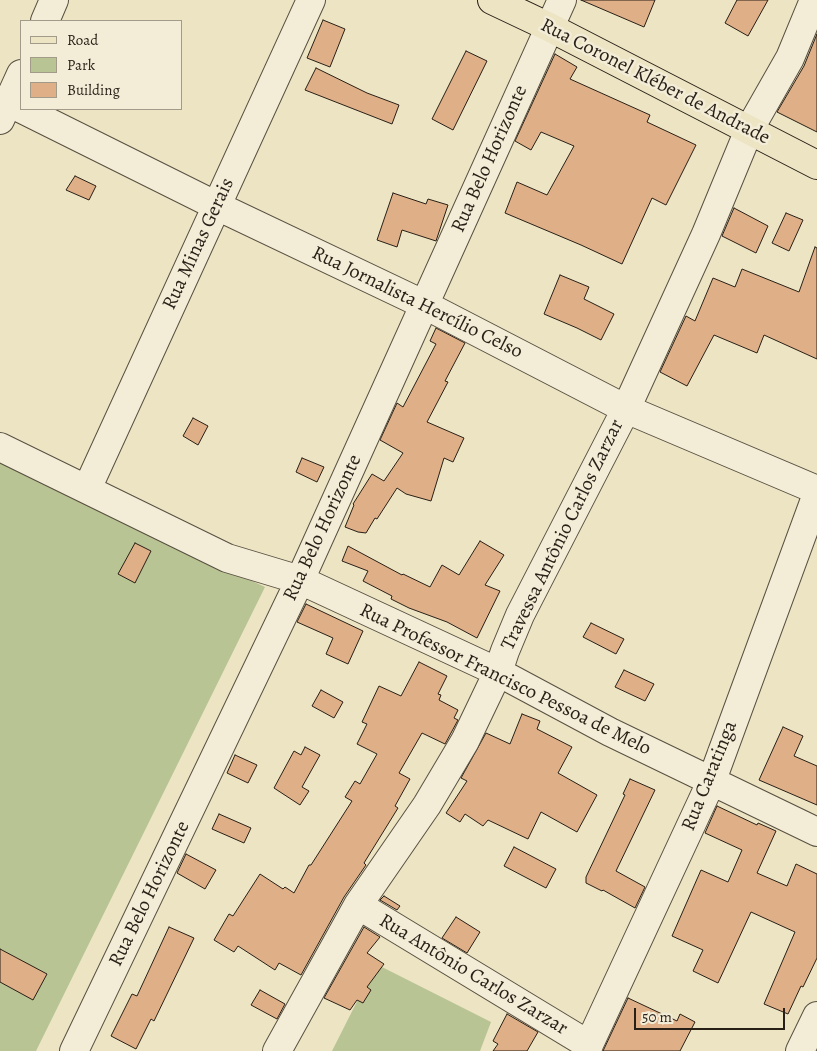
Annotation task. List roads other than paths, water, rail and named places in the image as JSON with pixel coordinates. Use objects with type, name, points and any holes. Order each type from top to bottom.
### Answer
[{"type":"main road","name":"Rua Coronel Kléber de Andrade","points":[[492,0],[549,27],[817,165]]},
{"type":"street","points":[[45,20],[54,0]]},
{"type":"street","name":"Rua Minas Gerais","points":[[87,489],[311,0]]},
{"type":"street","name":"Rua Belo Horizonte","points":[[74,1051],[300,580],[562,0]]},
{"type":"street","name":"Travessa Antônio Carlos Zarzar","points":[[277,1051],[358,905],[427,805],[452,765],[498,672],[520,615],[626,408],[706,234],[749,130],[790,58],[814,0]]},
{"type":"street","points":[[10,108],[20,77]]},
{"type":"street","name":"Rua Jornalista Hercílio Celso","points":[[10,108],[425,305],[626,408],[817,490]]},
{"type":"street","name":"Rua Professor Francisco Pessoa de Melo","points":[[0,447],[227,558],[300,580],[498,672],[610,732],[817,832]]},
{"type":"street","name":"Rua Caratinga","points":[[588,1048],[712,780],[817,494]]},
{"type":"street","name":"Rua Antônio Carlos Zarzar","points":[[358,905],[588,1048]]},
{"type":"street","points":[[800,1051],[817,1016]]}]
